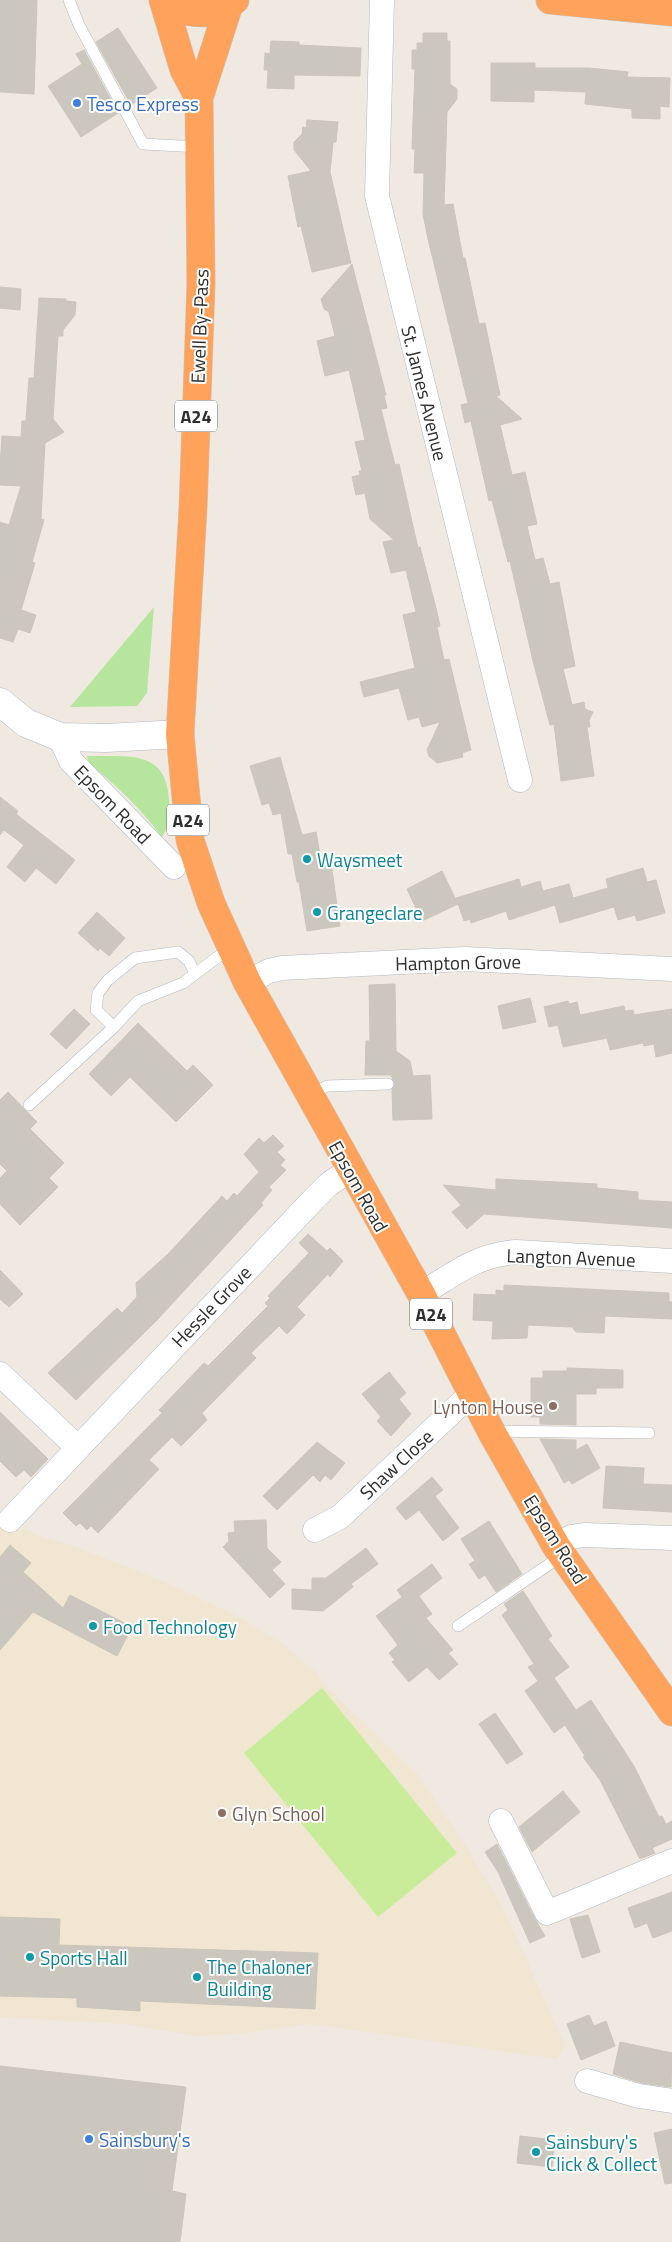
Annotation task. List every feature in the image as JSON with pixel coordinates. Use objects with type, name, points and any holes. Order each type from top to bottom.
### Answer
[{"type":"highway","name":"Ewell By-Pass","points":[[164,0],[184,70],[199,98]]},
{"type":"highway","name":"Ewell By-Pass","points":[[164,0],[186,12],[201,13],[232,3]]},
{"type":"highway","points":[[550,0],[672,12]]},
{"type":"highway","name":"Ewell By-Pass","points":[[180,734],[193,508],[200,303],[199,98],[232,3]]},
{"type":"highway","name":"Epsom Road","points":[[180,734],[190,840],[211,903],[247,982],[350,1170],[421,1294],[491,1431],[560,1551],[672,1712]]},
{"type":"street","name":"St. James Avenue","points":[[382,0],[377,196],[520,780]]},
{"type":"street","name":"Epsom Road","points":[[0,702],[26,723],[60,737],[106,738],[180,734]]},
{"type":"street","name":"Epsom Road","points":[[60,737],[71,760],[174,867]]},
{"type":"street","name":"Hampton Grove","points":[[247,982],[269,971],[282,968],[465,959],[672,968]]},
{"type":"street","name":"Hessle Grove","points":[[10,1520],[77,1447],[312,1201],[329,1184],[350,1170]]},
{"type":"street","name":"Langton Avenue","points":[[421,1294],[478,1259],[497,1254],[516,1252],[672,1261]]},
{"type":"street","points":[[0,1374],[77,1447]]},
{"type":"street","name":"Shaw Close","points":[[315,1530],[340,1517],[472,1393]]},
{"type":"street","points":[[560,1551],[571,1537],[584,1534],[672,1538]]},
{"type":"street","points":[[501,1821],[547,1912],[672,1861]]},
{"type":"street","points":[[587,2081],[639,2096],[672,2101]]},
{"type":"lane","points":[[69,0],[79,25],[143,144],[200,147]]},
{"type":"lane","points":[[29,1105],[114,1027],[138,1001],[183,983],[231,947]]},
{"type":"lane","points":[[114,1027],[96,1010],[98,993],[108,980],[135,958],[178,952],[189,961],[195,974]]},
{"type":"lane","points":[[309,1096],[327,1086],[388,1084]]},
{"type":"lane","points":[[491,1431],[649,1433]]},
{"type":"lane","points":[[458,1626],[560,1551]]},
{"type":"shaded area","name":"Glyn School","points":[[0,1522],[32,1531],[31,1533],[76,1547],[158,1579],[235,1615],[279,1641],[314,1670],[329,1689],[418,1775],[469,1851],[502,1906],[565,2045],[557,2059],[311,2024],[235,2034],[196,2036],[124,2024],[0,2017]]},
{"type":"green space","points":[[154,607],[147,693],[137,706],[70,707]]},
{"type":"green space","points":[[87,756],[116,756],[142,759],[152,763],[161,771],[166,783],[170,811],[167,827],[162,837],[128,798],[89,764]]},
{"type":"green space","points":[[322,1688],[457,1853],[378,1917],[244,1753]]},
{"type":"building","points":[[0,0],[37,0],[34,94],[0,92]]},
{"type":"building","points":[[118,28],[157,88],[131,105],[96,42]]},
{"type":"building","points":[[423,33],[447,33],[447,41],[450,41],[450,84],[457,89],[457,99],[447,112],[444,205],[453,204],[463,258],[465,258],[479,324],[485,323],[500,395],[496,396],[522,419],[500,425],[512,475],[525,472],[537,524],[527,526],[535,560],[543,558],[550,584],[559,582],[575,666],[563,669],[572,705],[584,702],[585,709],[593,712],[589,720],[590,727],[587,727],[594,776],[561,781],[554,724],[550,725],[510,561],[508,562],[492,500],[489,501],[471,421],[465,423],[461,405],[468,403],[423,214],[424,173],[414,173],[415,149],[412,149],[415,69],[412,69],[412,50],[417,50],[417,43],[423,43]]},
{"type":"building","points":[[271,41],[299,42],[299,45],[361,48],[360,76],[294,75],[294,89],[267,88],[268,70],[264,70],[265,53],[270,54]]},
{"type":"building","points":[[84,50],[118,113],[81,137],[48,86],[82,64],[76,54]]},
{"type":"building","points":[[491,63],[535,63],[535,68],[589,68],[628,72],[627,77],[670,78],[669,107],[660,106],[660,119],[632,118],[632,109],[585,104],[586,92],[534,90],[534,102],[491,101]]},
{"type":"building","points":[[307,120],[338,122],[336,142],[333,142],[330,172],[351,263],[312,272],[301,226],[298,227],[288,176],[311,171],[294,150],[294,142],[302,134],[303,127],[306,128]]},
{"type":"building","points":[[352,264],[386,395],[384,395],[387,408],[381,409],[395,465],[399,464],[418,548],[420,547],[436,608],[440,626],[437,627],[444,660],[449,659],[471,750],[462,753],[463,757],[437,763],[429,756],[427,750],[440,722],[422,727],[419,717],[408,720],[399,688],[364,697],[360,682],[415,668],[403,615],[416,612],[406,570],[391,573],[383,542],[394,540],[370,519],[365,493],[356,495],[352,477],[360,475],[359,471],[362,471],[355,442],[365,440],[349,370],[325,376],[317,341],[335,336],[329,312],[324,309],[321,299]]},
{"type":"building","points":[[0,287],[21,289],[20,310],[0,308]]},
{"type":"building","points":[[39,298],[66,299],[66,301],[76,302],[75,315],[63,330],[63,336],[58,336],[53,419],[64,432],[45,443],[41,519],[44,520],[32,562],[35,563],[21,610],[36,615],[30,633],[18,629],[13,642],[0,638],[0,522],[9,525],[21,486],[0,485],[2,436],[21,437],[22,421],[26,421],[29,378],[34,378]]},
{"type":"building","points":[[280,757],[302,835],[316,832],[322,865],[331,863],[340,926],[307,931],[299,882],[297,882],[292,854],[288,854],[281,813],[273,815],[269,803],[262,805],[250,766]]},
{"type":"building","points":[[0,797],[18,811],[16,814],[75,860],[56,884],[36,868],[25,882],[7,867],[24,845],[4,830],[0,835]]},
{"type":"building","points":[[643,868],[647,882],[656,880],[665,913],[637,921],[635,915],[618,920],[614,907],[560,923],[555,905],[509,920],[506,911],[471,923],[470,919],[464,921],[456,898],[519,879],[521,887],[540,881],[543,891],[569,884],[573,898],[608,888],[606,879]]},
{"type":"building","points":[[442,871],[458,904],[422,921],[407,889]]},
{"type":"building","points":[[97,912],[125,938],[109,956],[100,948],[98,951],[78,933]]},
{"type":"building","points":[[395,984],[396,1051],[410,1061],[413,1076],[430,1075],[432,1119],[393,1120],[392,1090],[395,1084],[391,1075],[365,1075],[366,1041],[370,1041],[369,985]]},
{"type":"building","points":[[530,998],[536,1022],[503,1029],[498,1006]]},
{"type":"building","points":[[568,1001],[569,1004],[577,1002],[580,1015],[624,1006],[625,1011],[633,1010],[634,1015],[672,1009],[672,1053],[656,1057],[654,1044],[644,1046],[643,1043],[610,1050],[607,1038],[563,1047],[558,1025],[549,1027],[544,1007]]},
{"type":"building","points":[[74,1009],[90,1024],[66,1049],[50,1034]]},
{"type":"building","points":[[138,1023],[187,1071],[193,1065],[213,1085],[176,1122],[130,1077],[111,1096],[89,1074]]},
{"type":"building","points":[[8,1092],[37,1122],[30,1129],[64,1163],[49,1178],[58,1187],[20,1225],[0,1204],[0,1178],[7,1171],[0,1164],[0,1100]]},
{"type":"building","points":[[273,1135],[284,1146],[277,1152],[285,1160],[280,1165],[286,1170],[269,1187],[272,1190],[261,1203],[263,1205],[158,1319],[76,1400],[48,1373],[117,1308],[122,1313],[137,1297],[136,1283],[168,1254],[222,1196],[227,1201],[234,1193],[237,1196],[259,1172],[244,1154],[259,1138],[264,1143]]},
{"type":"building","points":[[496,1179],[597,1184],[597,1188],[638,1192],[638,1200],[672,1202],[672,1228],[484,1214],[467,1229],[452,1212],[461,1205],[443,1185],[496,1190]]},
{"type":"building","points":[[308,1234],[327,1251],[330,1248],[343,1261],[330,1277],[328,1274],[297,1307],[305,1315],[287,1334],[279,1326],[251,1353],[256,1358],[202,1413],[207,1420],[181,1446],[172,1437],[149,1460],[159,1469],[98,1533],[91,1526],[87,1530],[80,1523],[76,1526],[63,1513],[162,1413],[159,1410],[204,1363],[208,1366],[268,1306],[265,1303],[270,1298],[268,1296],[309,1253],[299,1243]]},
{"type":"building","points":[[0,1270],[23,1294],[9,1307],[0,1299]]},
{"type":"building","points":[[504,1285],[669,1293],[669,1302],[672,1302],[672,1319],[605,1316],[604,1333],[576,1332],[572,1327],[528,1325],[527,1338],[492,1339],[493,1321],[473,1320],[474,1294],[496,1295],[496,1290],[504,1291]]},
{"type":"building","name":"Lynton House","points":[[567,1368],[623,1370],[623,1388],[596,1388],[596,1394],[576,1394],[576,1425],[540,1424],[540,1417],[531,1417],[531,1378],[543,1378],[543,1371],[567,1371]]},
{"type":"building","points":[[389,1372],[406,1393],[399,1399],[411,1414],[391,1436],[377,1421],[381,1417],[362,1394]]},
{"type":"building","points":[[0,1412],[48,1459],[31,1477],[24,1470],[16,1477],[0,1461]]},
{"type":"building","points":[[540,1439],[576,1440],[576,1450],[587,1444],[600,1468],[572,1484],[569,1480],[564,1483]]},
{"type":"building","points":[[317,1442],[345,1463],[331,1480],[325,1475],[320,1482],[313,1475],[277,1510],[263,1496]]},
{"type":"building","points":[[606,1466],[644,1468],[643,1484],[672,1485],[672,1512],[603,1508]]},
{"type":"building","points":[[432,1477],[443,1490],[435,1496],[459,1528],[443,1541],[419,1510],[406,1520],[396,1508]]},
{"type":"building","points":[[266,1520],[267,1548],[281,1562],[272,1570],[285,1584],[270,1598],[223,1547],[229,1541],[228,1533],[235,1532],[234,1521]]},
{"type":"building","points":[[489,1521],[522,1574],[496,1592],[485,1575],[479,1579],[469,1564],[475,1561],[461,1539]]},
{"type":"building","points":[[10,1545],[31,1563],[23,1572],[63,1608],[70,1595],[132,1627],[117,1656],[33,1612],[0,1650],[0,1557]]},
{"type":"building","points":[[366,1548],[378,1564],[351,1584],[353,1587],[323,1611],[292,1609],[292,1589],[312,1590],[312,1578],[326,1578]]},
{"type":"building","points":[[432,1564],[442,1578],[419,1596],[432,1614],[426,1618],[453,1650],[448,1653],[458,1664],[439,1680],[427,1667],[409,1682],[392,1662],[395,1660],[389,1653],[398,1645],[376,1616],[402,1597],[397,1590]]},
{"type":"building","points":[[523,1591],[552,1636],[548,1639],[569,1667],[554,1678],[576,1710],[591,1700],[634,1766],[659,1817],[662,1816],[666,1824],[672,1821],[672,1839],[652,1848],[655,1853],[640,1859],[600,1780],[583,1757],[585,1756],[565,1725],[554,1733],[525,1691],[538,1681],[528,1667],[534,1664],[502,1615],[508,1610],[504,1604]]},
{"type":"building","points":[[495,1713],[523,1754],[507,1764],[479,1724]]},
{"type":"building","points":[[563,1791],[580,1812],[532,1852],[519,1827]]},
{"type":"building","points":[[497,1844],[545,1936],[530,1943],[498,1872],[485,1852]]},
{"type":"building","points":[[672,1892],[672,1931],[653,1938],[647,1923],[635,1928],[628,1908]]},
{"type":"building","points":[[588,1915],[600,1952],[582,1958],[570,1919]]},
{"type":"building","name":"The Chaloner Building","points":[[0,1917],[60,1919],[59,1945],[318,1953],[315,2009],[140,2001],[140,2011],[77,2007],[77,1998],[0,1996]]},
{"type":"building","points":[[589,2015],[594,2026],[606,2021],[615,2046],[581,2060],[567,2024]]},
{"type":"building","points":[[620,2042],[672,2053],[671,2087],[642,2083],[613,2074]]},
{"type":"building","name":"Sainsbury's","points":[[0,2066],[186,2087],[172,2191],[186,2194],[180,2242],[0,2242]]},
{"type":"building","points":[[672,2129],[672,2183],[665,2184],[654,2133]]},
{"type":"building","name":"Sainsbury's Click & Collect","points":[[520,2136],[555,2140],[552,2167],[517,2163]]},
{"type":"place","name":"Tesco Express","points":[[77,103]]},
{"type":"place","name":"Waysmeet","points":[[307,859]]},
{"type":"place","name":"Grangeclare","points":[[317,912]]},
{"type":"place","name":"Lynton House","points":[[553,1406]]},
{"type":"place","name":"Food Technology","points":[[93,1626]]},
{"type":"place","name":"Glyn School","points":[[222,1813]]},
{"type":"place","name":"Sports Hall","points":[[30,1957]]},
{"type":"place","name":"The Chaloner Building","points":[[197,1977]]},
{"type":"place","name":"Sainsbury's","points":[[89,2139]]},
{"type":"place","name":"Sainsbury's Click & Collect","points":[[536,2152]]}]
